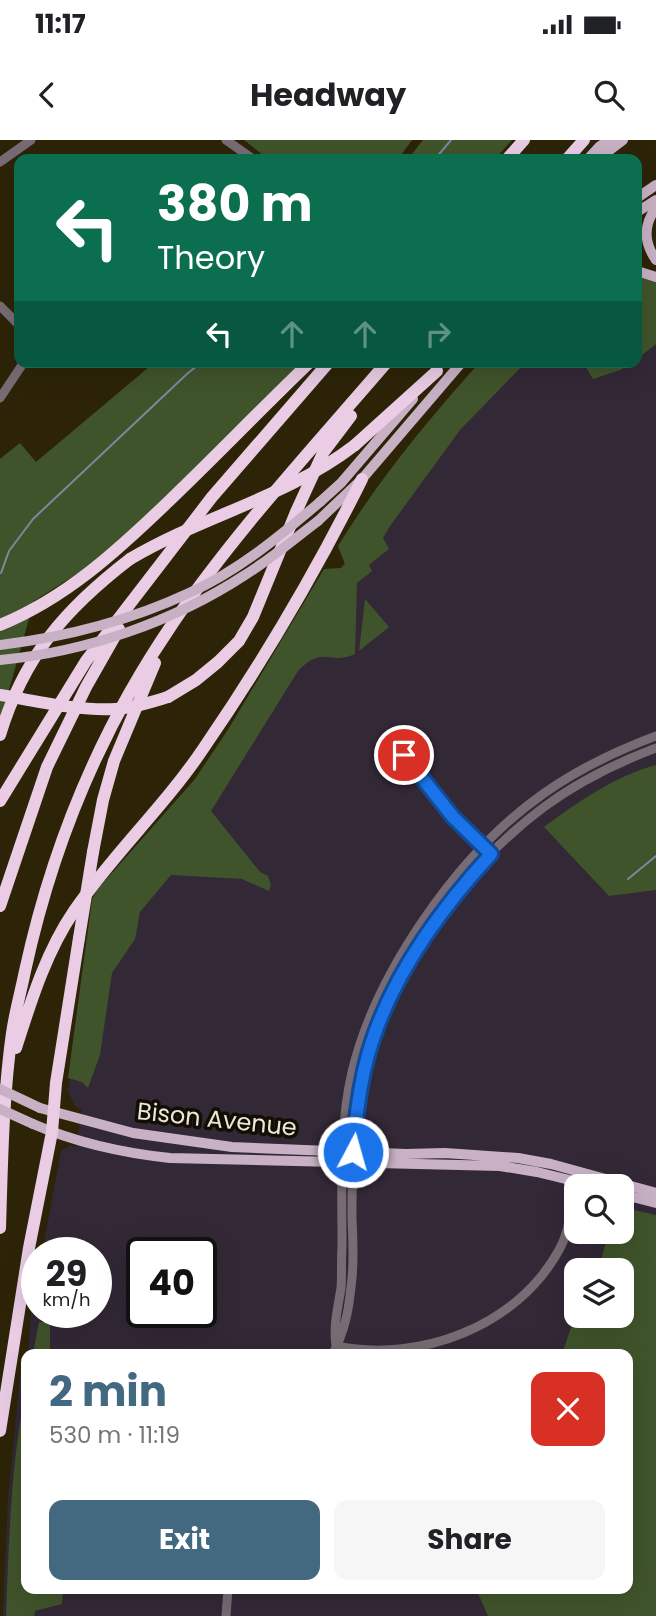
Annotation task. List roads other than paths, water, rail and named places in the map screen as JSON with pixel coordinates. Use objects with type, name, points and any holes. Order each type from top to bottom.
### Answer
[{"type":"highway","points":[[511,154],[524,140]]},
{"type":"highway","points":[[571,154],[584,140]]},
{"type":"highway","points":[[0,625],[50,601],[122,547],[304,368]]},
{"type":"highway","points":[[1,798],[86,661],[212,497],[323,368]]},
{"type":"highway","points":[[0,1228],[7,1075],[12,1030],[34,930],[64,836],[89,772],[118,710],[173,624],[230,547],[383,368]]},
{"type":"highway","points":[[0,695],[68,706],[116,709],[168,697],[196,680],[218,662],[239,641],[253,617],[323,453],[384,368]]},
{"type":"highway","points":[[0,735],[28,666],[53,631],[74,607],[130,559],[163,539],[308,477],[355,445],[439,368]]},
{"type":"highway","points":[[7,1075],[33,993],[73,912],[111,863],[153,817],[204,749],[295,604],[335,534],[362,479]]},
{"type":"highway","points":[[0,906],[47,768],[60,738],[138,595]]},
{"type":"highway","points":[[0,1431],[29,1248],[52,1132],[56,1083],[103,800],[114,761],[173,624]]},
{"type":"main road","points":[[593,154],[610,140]]},
{"type":"main road","points":[[605,154],[623,140]]},
{"type":"main road","points":[[656,208],[648,223],[646,235],[648,248],[656,260]]},
{"type":"main road","points":[[0,646],[60,637],[148,611],[192,592],[271,543],[341,483],[439,368]]},
{"type":"main road","points":[[0,660],[112,638],[161,620],[246,575],[318,521],[362,479],[457,368]]},
{"type":"main road","name":"Bison Avenue","points":[[0,1089],[40,1108],[168,1140],[347,1157]]},
{"type":"main road","name":"Bison Avenue","points":[[0,1109],[52,1132],[133,1154],[170,1158],[347,1157]]},
{"type":"main road","points":[[347,1157],[500,1166],[564,1179]]},
{"type":"main road","points":[[634,1190],[656,1193]]},
{"type":"main road","points":[[634,1197],[656,1203]]},
{"type":"street","points":[[0,162],[31,140]]},
{"type":"street","points":[[226,140],[246,154]]},
{"type":"street","points":[[0,306],[14,319]]},
{"type":"street","points":[[0,398],[20,368]]},
{"type":"street","points":[[334,1349],[341,1284],[351,1076],[358,1049],[382,989],[433,908],[483,847],[525,807],[557,784],[593,764],[656,736]]},
{"type":"street","points":[[347,1157],[364,1071],[376,1030],[392,994],[428,933],[455,895],[491,854],[533,816],[566,792],[619,763],[656,748]]},
{"type":"street","points":[[404,755],[453,817],[491,854]]},
{"type":"street","points":[[400,1349],[417,1348],[460,1334],[494,1318],[525,1293],[558,1252],[564,1237]]},
{"type":"street","points":[[226,1616],[228,1594]]},
{"type":"waterway","points":[[439,154],[451,140]]},
{"type":"waterway","points":[[1,573],[9,551],[33,519],[194,368]]},
{"type":"waterway","points":[[628,879],[656,856]]}]
